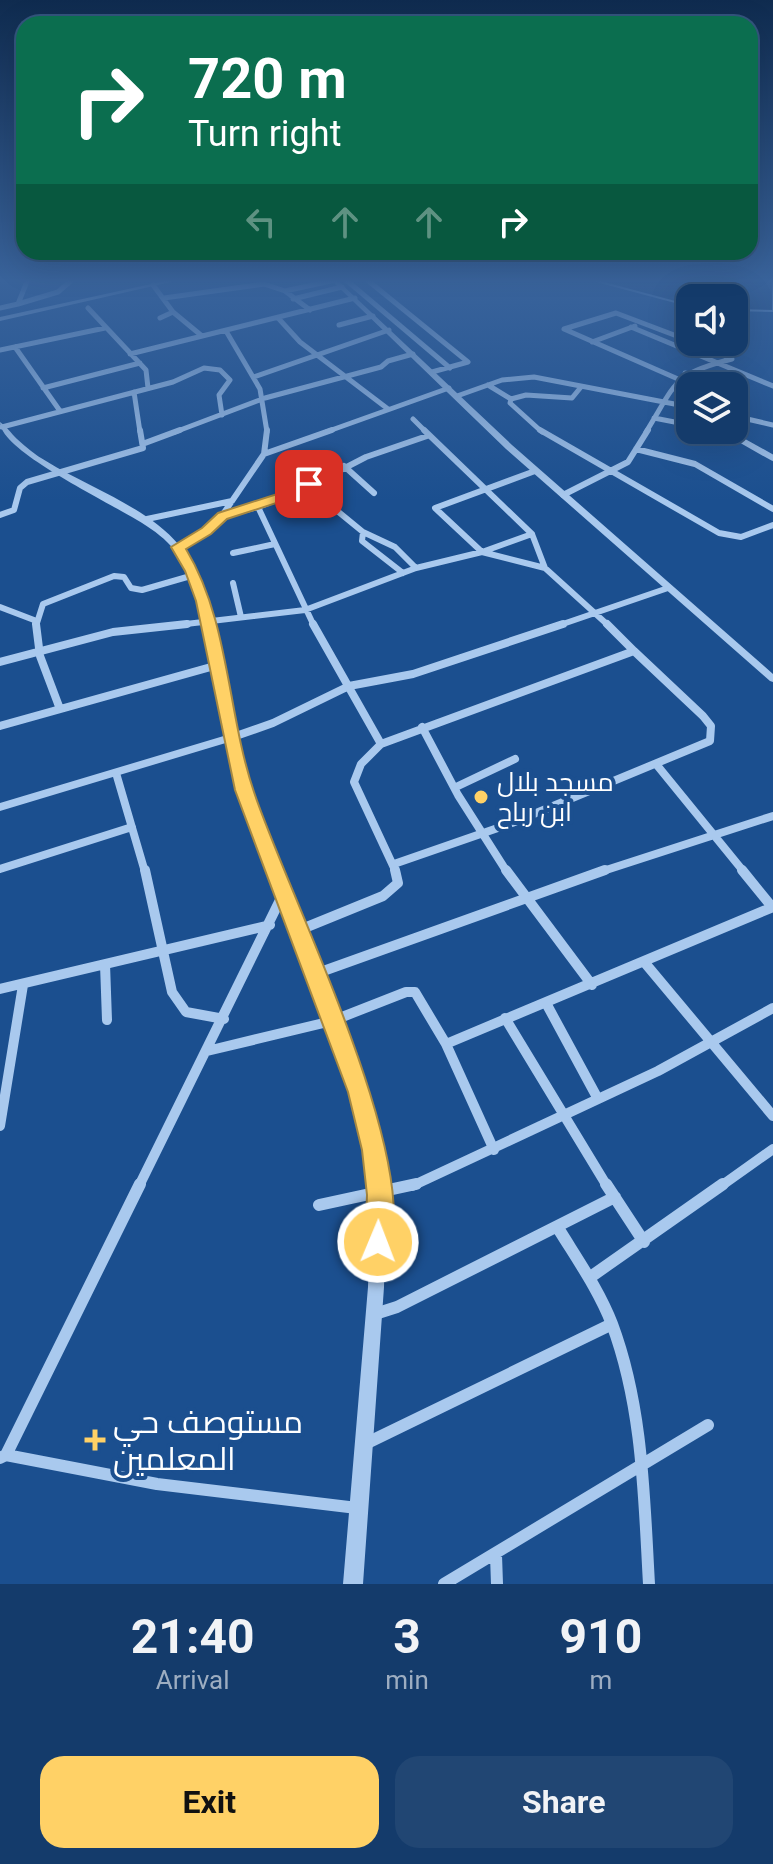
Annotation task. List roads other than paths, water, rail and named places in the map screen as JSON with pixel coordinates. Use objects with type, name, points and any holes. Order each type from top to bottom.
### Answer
[{"type":"street","points":[[19,353],[60,411]]},
{"type":"street","points":[[130,354],[134,353]]},
{"type":"street","points":[[239,353],[265,398],[270,421],[264,454]]},
{"type":"street","points":[[316,353],[388,409]]},
{"type":"street","points":[[254,377],[323,353]]},
{"type":"street","points":[[431,353],[450,368]]},
{"type":"street","points":[[432,372],[468,362],[457,353]]},
{"type":"street","points":[[617,353],[676,378]]},
{"type":"street","points":[[692,353],[738,372]]},
{"type":"street","points":[[130,354],[149,376],[148,388]]},
{"type":"street","points":[[0,515],[14,510],[23,485],[138,451],[145,443],[265,398],[413,354],[535,471],[773,679]]},
{"type":"street","points":[[688,372],[732,359],[725,356]]},
{"type":"street","points":[[43,388],[140,363]]},
{"type":"street","points":[[222,415],[219,395],[230,380],[217,369],[204,368],[173,382],[1,426],[24,451],[147,519],[178,547],[194,575],[208,621],[244,790],[315,974],[366,1118],[379,1195],[374,1315],[353,1584]]},
{"type":"street","points":[[748,376],[773,386]]},
{"type":"street","points":[[457,396],[488,385],[534,377],[676,404]]},
{"type":"street","points":[[563,495],[616,471],[636,449],[676,382]]},
{"type":"street","points":[[488,385],[511,399],[526,395],[570,398],[581,387]]},
{"type":"street","points":[[178,547],[206,531],[223,516],[247,473],[264,454],[449,388]]},
{"type":"street","points":[[134,392],[145,443]]},
{"type":"street","points":[[511,399],[511,408],[543,433],[726,535],[748,536],[773,525]]},
{"type":"street","points":[[654,418],[676,422]]},
{"type":"street","points":[[413,419],[427,436],[532,534],[545,568]]},
{"type":"street","points":[[748,419],[773,425]]},
{"type":"street","points":[[223,516],[258,507],[308,488],[312,482],[344,466],[427,436]]},
{"type":"street","points":[[748,444],[773,458]]},
{"type":"street","points":[[636,449],[695,464],[773,509]]},
{"type":"street","points":[[344,466],[374,493]]},
{"type":"street","points":[[394,864],[485,834],[710,741],[711,726],[597,613],[545,568],[482,552],[435,507],[535,471]]},
{"type":"street","points":[[308,488],[363,532],[395,547],[416,568]]},
{"type":"street","points":[[147,519],[232,501]]},
{"type":"street","points":[[258,507],[305,610],[381,744]]},
{"type":"street","points":[[363,532],[362,541],[403,573]]},
{"type":"street","points":[[0,662],[113,632],[305,610],[416,568],[482,552],[532,534]]},
{"type":"street","points":[[233,553],[275,544]]},
{"type":"street","points":[[60,709],[39,652],[34,620],[43,604],[114,576],[124,577],[131,588],[142,590],[194,575]]},
{"type":"street","points":[[233,583],[241,617]]},
{"type":"street","points":[[0,807],[233,737],[300,711],[349,686],[413,674],[668,588]]},
{"type":"street","points":[[0,607],[34,620]]},
{"type":"street","points":[[297,931],[393,890],[398,879],[394,864],[354,782],[361,764],[381,744],[634,651]]},
{"type":"street","points":[[0,726],[218,665]]},
{"type":"street","points":[[422,727],[448,781],[456,787],[527,899],[592,985]]},
{"type":"street","points":[[456,787],[515,759]]},
{"type":"street","points":[[446,1044],[773,907],[656,764]]},
{"type":"street","points":[[116,773],[156,909],[161,949],[172,992],[186,1012],[208,1020],[224,1019]]},
{"type":"street","points":[[315,974],[773,816]]},
{"type":"street","points":[[0,869],[132,827]]},
{"type":"street","points":[[283,896],[3,1456],[129,1480],[360,1509]]},
{"type":"street","points":[[0,989],[270,925]]},
{"type":"street","points":[[645,963],[773,1116]]},
{"type":"street","points":[[105,964],[107,1020]]},
{"type":"street","points":[[0,1126],[23,985]]},
{"type":"street","points":[[207,1051],[332,1021],[410,991],[419,995],[446,1044],[494,1150]]},
{"type":"street","points":[[546,1003],[598,1099]]},
{"type":"street","points":[[319,1205],[411,1186],[494,1150],[712,1042],[773,1008]]},
{"type":"street","points":[[505,1018],[562,1116],[644,1242]]},
{"type":"street","points":[[589,1278],[773,1149]]},
{"type":"street","points":[[374,1315],[397,1307],[615,1197]]},
{"type":"street","points":[[558,1228],[589,1278],[612,1324],[634,1406],[649,1584]]},
{"type":"street","points":[[364,1444],[612,1324]]},
{"type":"street","points":[[444,1584],[708,1425]]},
{"type":"street","points":[[496,1555],[497,1584]]},
{"type":"place","name":"مسجد بلال ابن رباح","points":[[481,797]]},
{"type":"place","name":"مستوصف حي المعلمين","points":[[95,1440]]}]
